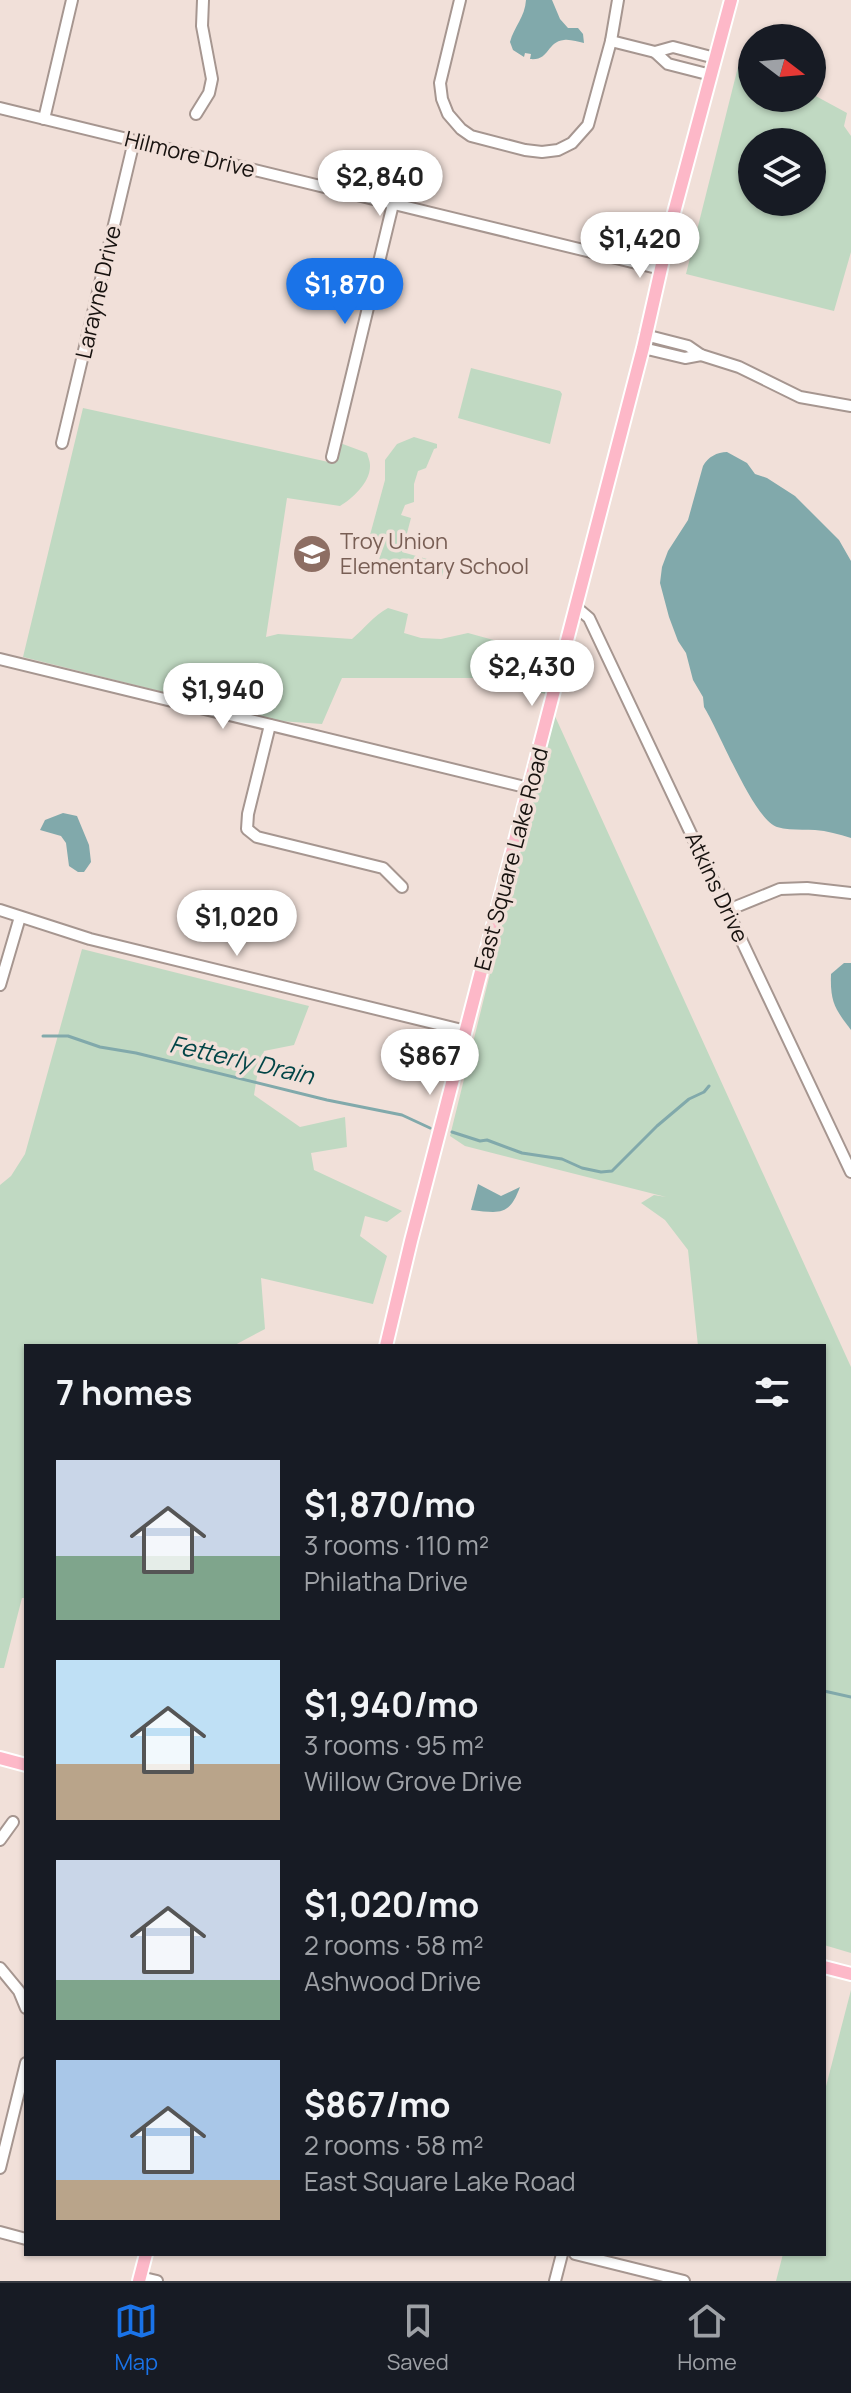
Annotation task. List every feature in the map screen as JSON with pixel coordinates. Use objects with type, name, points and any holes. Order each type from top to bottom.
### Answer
[{"type":"main road","name":"East Square Lake Road","points":[[387,1344],[731,0]]},
{"type":"main road","points":[[0,1758],[24,1764]]},
{"type":"main road","points":[[826,1968],[851,1974]]},
{"type":"main road","points":[[139,2279],[145,2256]]},
{"type":"street","points":[[44,119],[72,0]]},
{"type":"street","points":[[196,114],[209,93],[212,79],[202,26],[203,0]]},
{"type":"street","points":[[460,0],[441,75],[442,99],[452,121],[461,129],[487,141],[542,152],[565,147],[578,138],[591,118],[618,0]]},
{"type":"street","points":[[611,41],[655,52],[668,64],[711,75]]},
{"type":"street","points":[[655,52],[673,47],[715,58]]},
{"type":"street","name":"Hilmore Drive","points":[[0,108],[661,269]]},
{"type":"street","name":"Larayne Drive","points":[[62,443],[134,141]]},
{"type":"street","points":[[332,457],[393,204]]},
{"type":"street","points":[[644,342],[685,358],[701,355],[739,367],[800,397],[851,406]]},
{"type":"street","name":"Atkins Drive","points":[[576,607],[589,618],[851,1172]]},
{"type":"street","points":[[0,659],[529,788]]},
{"type":"street","points":[[270,725],[247,829],[257,837],[383,868],[402,887]]},
{"type":"street","points":[[728,910],[780,889],[807,888],[851,893]]},
{"type":"street","points":[[0,910],[105,943],[466,1031]]},
{"type":"street","points":[[0,985],[20,917]]},
{"type":"street","points":[[0,1840],[13,1822]]},
{"type":"street","points":[[0,1968],[19,1991],[24,2003]]},
{"type":"street","points":[[0,2168],[24,2071]]},
{"type":"street","points":[[0,2232],[24,2238]]},
{"type":"street","points":[[555,2281],[561,2256]]},
{"type":"street","points":[[583,2256],[684,2281]]},
{"type":"street","points":[[139,2279],[157,2281]]},
{"type":"green space","points":[[738,67],[738,112],[826,112],[826,102],[847,113],[844,126],[851,136],[851,252],[834,311],[686,274]]},
{"type":"green space","points":[[471,368],[560,391],[562,394],[550,444],[458,418]]},
{"type":"green space","points":[[83,408],[333,463],[340,443],[367,453],[370,465],[364,484],[340,506],[287,498],[266,637],[278,634],[352,639],[388,608],[408,614],[404,633],[421,638],[441,639],[468,633],[556,657],[546,694],[478,678],[342,678],[322,724],[279,721],[23,657]]},
{"type":"green space","points":[[414,437],[437,444],[437,448],[426,468],[418,471],[414,502],[405,505],[401,515],[411,518],[402,552],[445,564],[442,576],[379,560],[385,538],[378,541],[370,535],[385,480],[385,460],[397,444]]},
{"type":"green space","points":[[554,714],[851,1367],[851,1953],[826,1946],[826,1344],[698,1344],[688,1250],[665,1220],[641,1203],[654,1195],[666,1197],[465,1146],[450,1136]]},
{"type":"green space","points":[[82,949],[309,1006],[294,1045],[264,1051],[254,1095],[300,1127],[345,1117],[347,1147],[311,1153],[314,1170],[402,1211],[387,1222],[365,1216],[360,1236],[387,1256],[373,1304],[261,1278],[265,1329],[237,1344],[24,1344],[24,1598],[4,1668],[0,1668],[0,1185],[11,1176],[25,1154]]},
{"type":"green space","points":[[851,1990],[851,2281],[776,2281],[782,2256],[826,2256],[826,2086]]},
{"type":"water","points":[[526,0],[552,0],[560,19],[568,28],[578,28],[583,34],[584,43],[558,41],[536,59],[530,59],[531,54],[525,53],[524,57],[513,50],[510,42],[524,12]]},
{"type":"water","points":[[727,452],[747,463],[755,474],[795,496],[839,540],[851,561],[851,838],[820,830],[777,827],[758,809],[704,707],[686,653],[669,617],[660,583],[662,567],[668,551],[688,520],[703,466],[713,456]]},
{"type":"water","points":[[63,813],[77,816],[89,845],[91,862],[84,872],[69,866],[66,843],[61,836],[40,830],[45,820]]},
{"type":"water","points":[[844,963],[851,963],[851,1030],[837,1010],[831,992],[831,974]]},
{"type":"water","points":[[478,1184],[501,1196],[520,1187],[512,1204],[502,1211],[489,1212],[471,1210]]},
{"type":"waterway","name":"Fetterly Drain","points":[[43,1036],[68,1036],[100,1047],[402,1115],[430,1128]]},
{"type":"waterway","name":"Fetterly Drain","points":[[452,1132],[522,1153],[562,1159],[582,1168],[612,1171],[657,1126],[709,1086]]},
{"type":"waterway","points":[[826,1691],[851,1697]]},
{"type":"place","name":"Troy Union Elementary School","points":[[312,554]]}]
